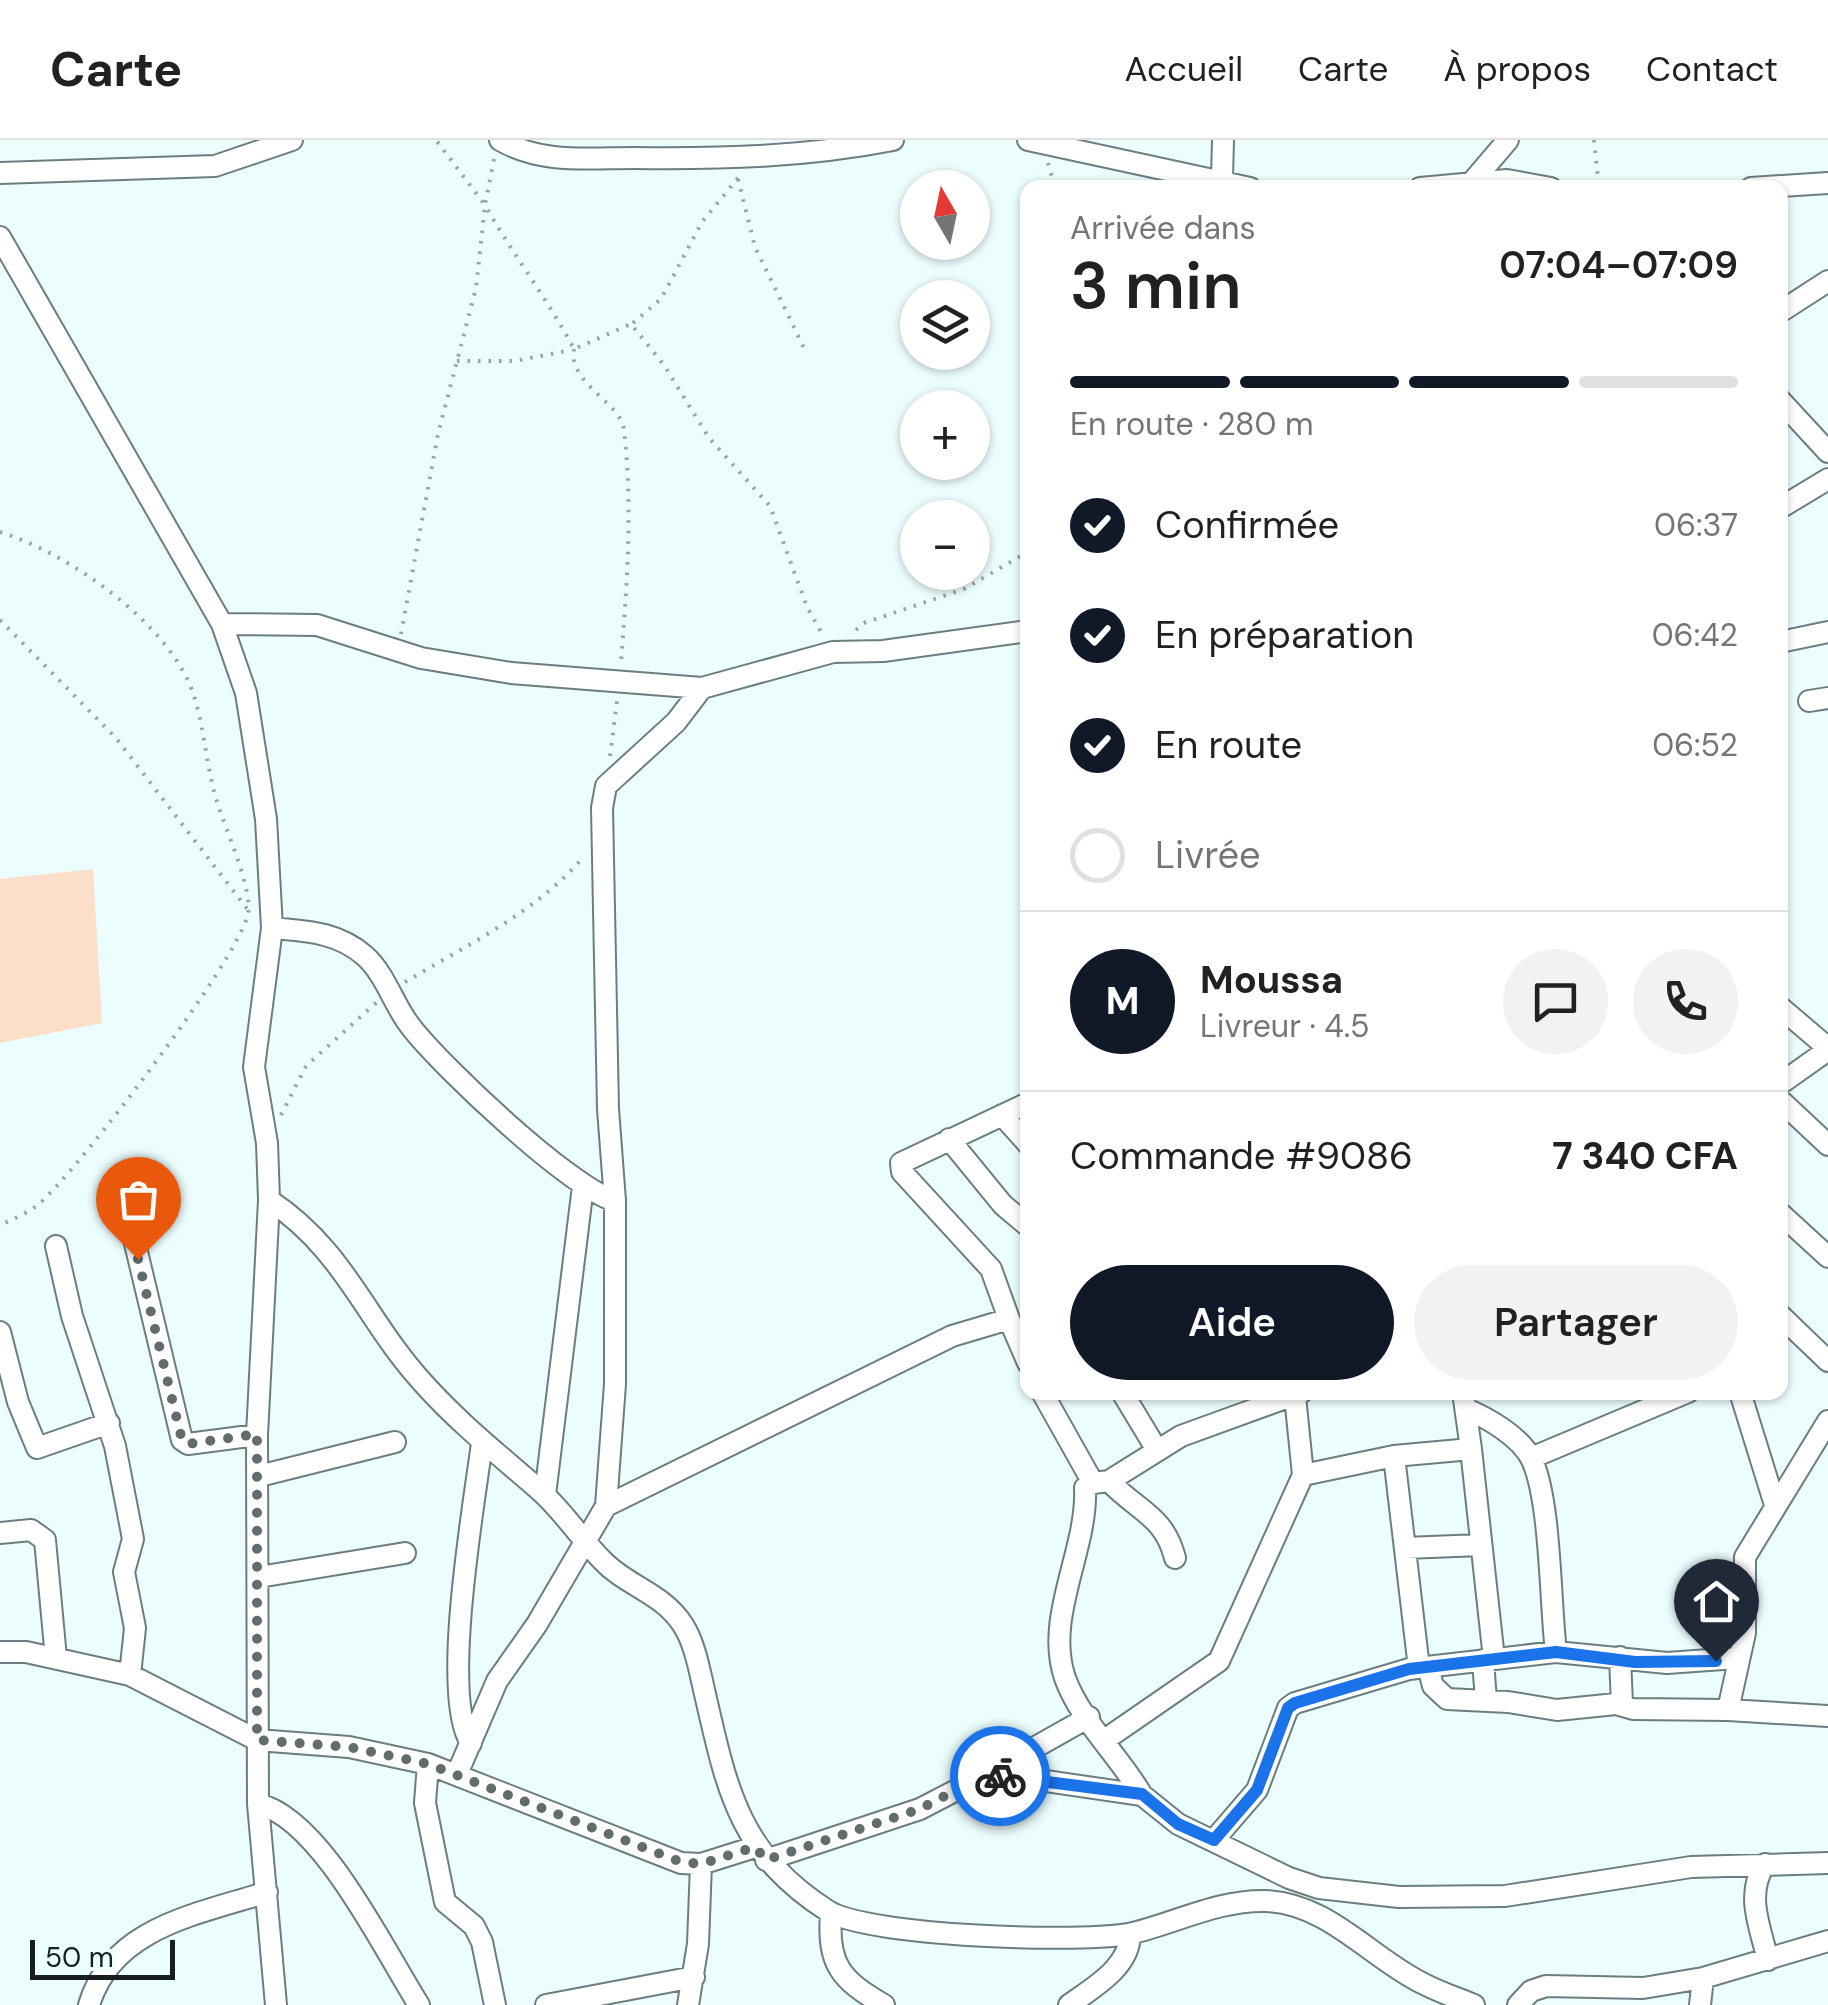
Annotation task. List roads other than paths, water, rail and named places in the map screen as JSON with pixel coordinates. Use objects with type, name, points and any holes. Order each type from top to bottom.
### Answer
[{"type":"street","points":[[0,172],[215,166],[292,140]]},
{"type":"street","points":[[497,148],[538,156],[744,160],[893,140]]},
{"type":"street","points":[[1028,140],[1228,180]]},
{"type":"street","points":[[1222,178],[1223,140]]},
{"type":"street","points":[[1474,180],[1508,140]]},
{"type":"street","points":[[1788,186],[1828,183]]},
{"type":"street","points":[[0,237],[222,624],[246,693],[266,818],[272,920],[254,1066],[267,1143],[269,1200],[257,1434],[257,1740],[258,1804],[276,2005]]},
{"type":"street","points":[[1788,307],[1828,281]]},
{"type":"street","points":[[1788,408],[1824,442]]},
{"type":"street","points":[[1788,503],[1828,479]]},
{"type":"street","points":[[222,624],[317,625],[421,658],[511,673],[702,688],[834,652],[883,651],[1020,632]]},
{"type":"street","points":[[1788,640],[1828,632]]},
{"type":"street","points":[[457,1774],[498,1681],[537,1624],[559,1580],[586,1544],[606,1506],[615,1384],[615,1201],[608,1108],[603,833],[606,786],[676,722],[702,688]]},
{"type":"street","points":[[272,920],[328,934],[366,957],[411,1027],[514,1128],[583,1186],[615,1201]]},
{"type":"street","points":[[1788,1013],[1828,1049],[1788,1078]]},
{"type":"street","points":[[1020,1106],[901,1163],[902,1172],[991,1269],[1020,1344]]},
{"type":"street","points":[[1788,1108],[1828,1145]]},
{"type":"street","points":[[1002,1114],[1020,1135]]},
{"type":"street","points":[[949,1140],[1003,1206],[1020,1220]]},
{"type":"street","points":[[545,1495],[583,1186]]},
{"type":"street","points":[[269,1200],[306,1225],[421,1381],[482,1444],[545,1495],[609,1568],[665,1602],[686,1628],[728,1794],[761,1853],[831,1913],[870,1924],[1011,1936],[1130,1934],[1215,1906],[1269,1901],[1302,1909],[1333,1924],[1420,1983],[1474,2005]]},
{"type":"street","points":[[1788,1221],[1828,1256]]},
{"type":"street","points":[[132,1230],[182,1440],[188,1444],[257,1434]]},
{"type":"street","points":[[56,1246],[72,1316],[109,1423],[133,1539],[124,1572],[135,1628],[130,1676]]},
{"type":"street","points":[[606,1506],[934,1343],[1009,1319]]},
{"type":"street","points":[[1788,1323],[1828,1361]]},
{"type":"street","points":[[0,1332],[18,1402],[36,1448],[109,1423]]},
{"type":"street","points":[[1047,1400],[1101,1482],[1160,1523],[1169,1534],[1176,1558]]},
{"type":"street","points":[[1127,1400],[1158,1450]]},
{"type":"street","points":[[1281,1400],[1222,1420],[1085,1488],[1086,1510],[1061,1624],[1065,1677],[1142,1794],[1178,1824],[1318,1888],[1431,1900],[1505,1896],[1692,1867],[1828,1863]]},
{"type":"street","points":[[1106,1739],[1219,1661],[1303,1474],[1299,1400]]},
{"type":"street","points":[[1532,1458],[1669,1400]]},
{"type":"street","points":[[1742,1400],[1774,1504]]},
{"type":"street","points":[[1464,1401],[1492,1420],[1532,1458],[1542,1506],[1556,1652]]},
{"type":"street","points":[[1464,1401],[1481,1545],[1488,1660],[1486,1701]]},
{"type":"street","points":[[1728,1710],[1745,1633],[1745,1557],[1828,1421]]},
{"type":"street","points":[[259,1476],[395,1442]]},
{"type":"street","points":[[471,1743],[458,1717],[459,1638],[482,1444]]},
{"type":"street","points":[[1303,1474],[1394,1456],[1471,1449]]},
{"type":"street","points":[[1394,1456],[1423,1667],[1433,1686],[1447,1700],[1557,1710],[1622,1705],[1828,1716]]},
{"type":"street","points":[[0,1532],[31,1530],[46,1540],[56,1658]]},
{"type":"street","points":[[1405,1548],[1481,1545]]},
{"type":"street","points":[[260,1577],[406,1553]]},
{"type":"street","points":[[0,1652],[56,1658],[130,1676],[257,1740],[349,1747],[428,1764],[681,1862],[701,1864],[761,1853],[920,1809],[970,1783],[1011,1776],[1142,1794]]},
{"type":"street","points":[[1214,1840],[1257,1790],[1288,1708],[1423,1667],[1556,1652],[1667,1663],[1737,1658]]},
{"type":"street","points":[[1620,1658],[1622,1705]]},
{"type":"street","points":[[1011,1776],[1034,1748],[1089,1716]]},
{"type":"street","points":[[428,1764],[425,1803],[445,1902],[474,1926],[482,1942],[495,2005]]},
{"type":"street","points":[[258,1804],[285,1815],[330,1862],[419,2005]]},
{"type":"street","points":[[688,2005],[694,1978],[701,1864]]},
{"type":"street","points":[[1765,1864],[1756,1878],[1753,1896],[1768,1960]]},
{"type":"street","points":[[1302,1909],[1318,1888]]},
{"type":"street","points":[[89,2005],[99,1980],[137,1938],[267,1892]]},
{"type":"street","points":[[831,1913],[832,1956],[845,1982],[884,2005]]},
{"type":"street","points":[[1069,2005],[1120,1964],[1130,1948],[1130,1934]]},
{"type":"street","points":[[1518,2005],[1531,1991],[1546,1986],[1643,1988],[1703,1978],[1828,1941]]},
{"type":"street","points":[[546,2005],[694,1978]]},
{"type":"street","points":[[1700,2005],[1703,1978]]}]
